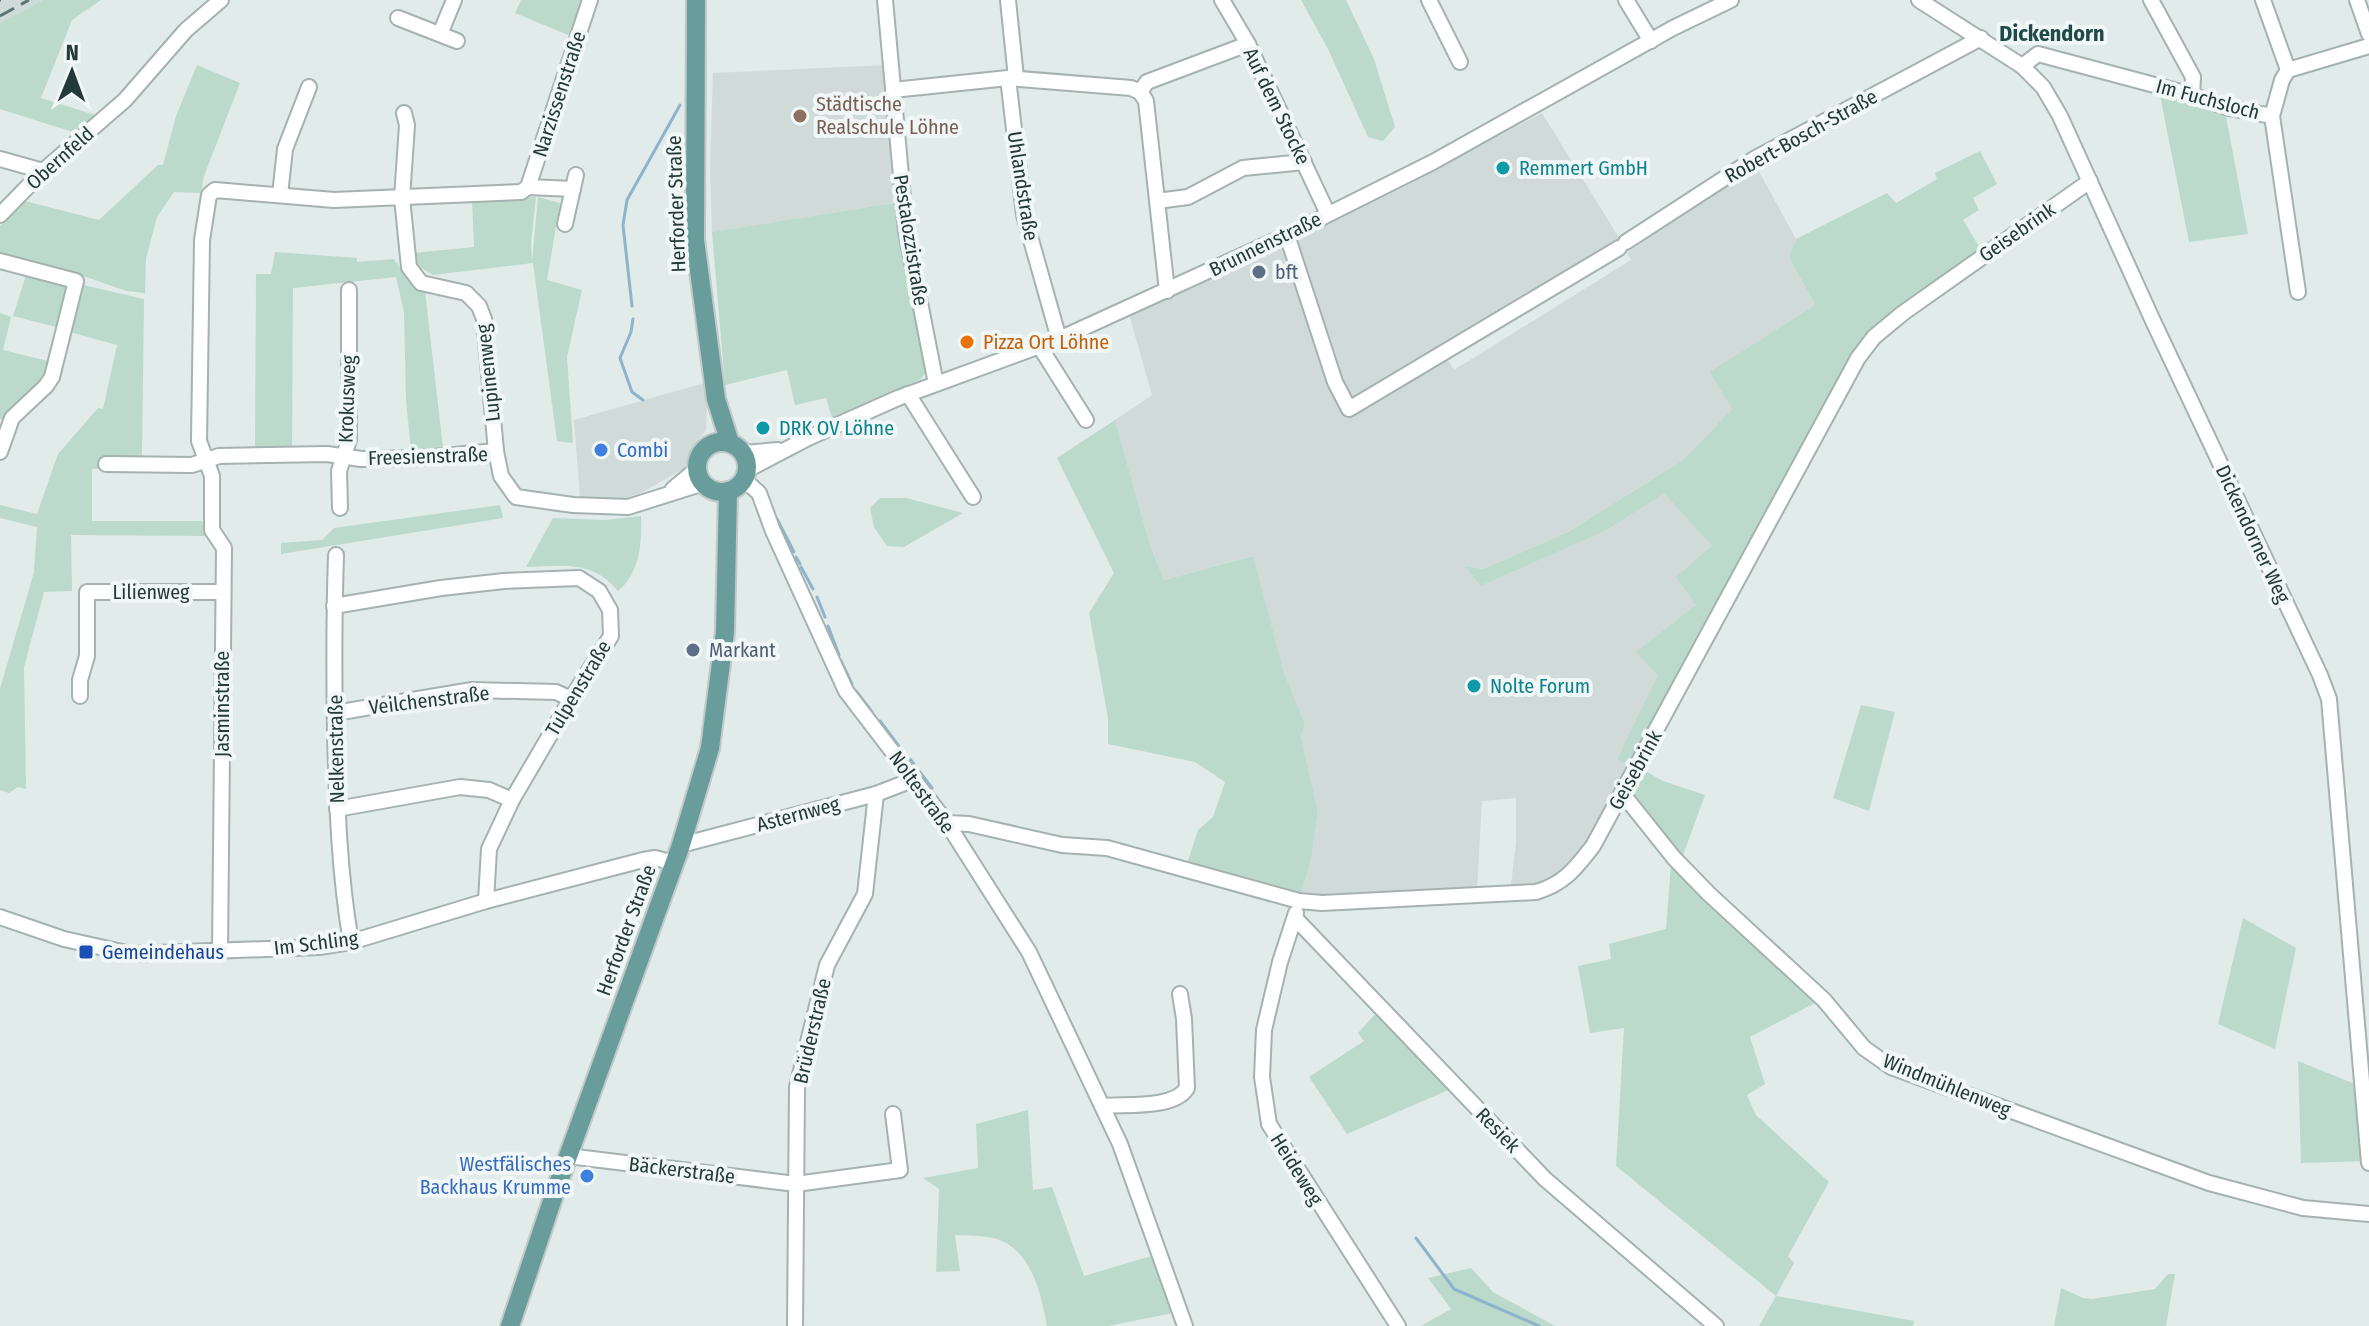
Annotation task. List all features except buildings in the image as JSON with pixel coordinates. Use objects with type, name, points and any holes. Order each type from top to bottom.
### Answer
[{"type":"main road","name":"Herforder Straße","points":[[510,1326],[681,845],[710,748],[719,694],[725,632],[727,536],[718,405],[695,240],[696,0]]},
{"type":"street","name":"Obernfeld","points":[[0,215],[43,171],[125,100],[186,30],[221,0]]},
{"type":"street","points":[[440,34],[454,0]]},
{"type":"street","name":"Narzissenstraße","points":[[565,224],[575,182],[524,190],[590,0]]},
{"type":"street","name":"Pestalozzistraße","points":[[885,0],[906,231],[936,384]]},
{"type":"street","name":"Uhlandstraße","points":[[1008,0],[1024,215],[1059,339]]},
{"type":"street","name":"Auf dem Stocke","points":[[1222,0],[1248,44],[1328,214]]},
{"type":"street","points":[[1626,0],[1651,41]]},
{"type":"street","name":"Brunnenstraße","points":[[724,470],[783,450],[908,394],[1040,347],[1287,235],[1445,155],[1731,0]]},
{"type":"street","name":"Dickendorner Weg","points":[[1919,0],[2022,66],[2043,87],[2060,116],[2320,675],[2329,699],[2369,1163]]},
{"type":"street","points":[[2151,0],[2193,77],[2192,95]]},
{"type":"street","points":[[2263,0],[2288,70]]},
{"type":"street","points":[[2357,0],[2369,34]]},
{"type":"street","points":[[1434,2],[1460,62]]},
{"type":"street","points":[[398,18],[457,41]]},
{"type":"street","name":"Robert-Bosch-Straße","points":[[1287,235],[1335,382],[1349,409],[1623,245],[1754,159],[1981,38]]},
{"type":"street","points":[[1140,92],[1147,82],[1248,44]]},
{"type":"street","points":[[2272,116],[2288,70],[2369,46]]},
{"type":"street","name":"Im Fuchsloch","points":[[2022,66],[2038,54],[2192,95],[2229,108],[2272,116],[2298,292]]},
{"type":"street","points":[[893,90],[1012,78],[1131,88],[1140,92],[1146,101],[1167,291]]},
{"type":"street","points":[[280,195],[285,149],[309,87]]},
{"type":"street","points":[[402,198],[407,125],[404,113]]},
{"type":"street","points":[[0,159],[43,171]]},
{"type":"street","points":[[1157,201],[1188,197],[1243,168],[1304,162]]},
{"type":"street","name":"Geisebrink","points":[[947,823],[969,824],[1072,847],[1119,851],[1299,901],[1322,903],[1536,892],[1554,887],[1569,876],[1593,846],[1866,347],[1903,313],[2090,181]]},
{"type":"street","name":"Jasminstraße","points":[[220,951],[224,548],[212,530],[212,476],[199,441],[202,240],[209,195],[215,190],[334,200],[524,190]]},
{"type":"street","name":"Lupinenweg","points":[[402,198],[405,249],[413,275],[421,283],[466,293],[479,306],[484,319],[496,451]]},
{"type":"street","points":[[0,261],[76,281],[52,377],[12,418],[0,452]]},
{"type":"street","name":"Krokusweg","points":[[340,508],[339,471],[349,440],[349,290]]},
{"type":"street","points":[[1040,347],[1086,420]]},
{"type":"street","points":[[908,394],[973,497]]},
{"type":"street","name":"Freesienstraße","points":[[206,461],[219,456],[423,458],[496,451],[501,476],[516,497],[573,505],[628,507],[649,502],[724,470]]},
{"type":"street","points":[[106,464],[192,465],[206,461]]},
{"type":"street","name":"Noltestraße","points":[[724,470],[755,488],[762,498],[773,531],[846,691],[947,823],[1029,952],[1104,1106],[1161,1253],[1185,1326]]},
{"type":"street","name":"Nelkenstraße","points":[[336,555],[337,809],[342,889],[351,942]]},
{"type":"street","name":"Tulpenstraße","points":[[334,606],[441,588],[504,581],[579,578],[599,591],[610,610],[611,636],[512,800],[489,849],[486,901]]},
{"type":"street","name":"Lilienweg","points":[[80,696],[80,680],[87,656],[87,592],[223,592]]},
{"type":"street","name":"Veilchenstraße","points":[[335,713],[472,690],[556,692],[571,699]]},
{"type":"street","name":"Asternweg","points":[[681,845],[876,794],[915,779]]},
{"type":"street","points":[[337,809],[460,787],[489,790],[512,800]]},
{"type":"street","name":"Windmühlenweg","points":[[1622,793],[1674,858],[1708,893],[1824,1000],[1864,1048],[1891,1067],[2209,1183],[2303,1208],[2369,1214]]},
{"type":"street","name":"Brüderstraße","points":[[795,1326],[797,1087],[827,965],[865,894],[876,794]]},
{"type":"street","name":"Im Schling","points":[[0,917],[64,939],[131,954],[319,947],[351,942],[486,901],[643,860],[655,858],[674,863]]},
{"type":"street","name":"Heideweg","points":[[1299,901],[1264,1030],[1262,1077],[1269,1124],[1398,1326]]},
{"type":"street","name":"Resiek","points":[[1295,918],[1545,1179],[1716,1326]]},
{"type":"street","points":[[1104,1106],[1171,1101],[1181,1096],[1187,1088],[1180,994]]},
{"type":"street","name":"Bäckerstraße","points":[[568,1156],[796,1184],[900,1170],[893,1114]]},
{"type":"shaded area","points":[[0,0],[43,0],[0,23]]},
{"type":"shaded area","name":"Städtische Realschule Löhne","points":[[886,65],[894,203],[712,232],[713,73]]},
{"type":"shaded area","points":[[1542,113],[1621,241],[1441,349],[1454,370],[1631,260],[1627,253],[1756,166],[1796,239],[1789,257],[1815,305],[1711,372],[1732,409],[1683,460],[1568,532],[1483,569],[1467,566],[1481,586],[1607,530],[1664,492],[1712,546],[1696,604],[1617,759],[1636,766],[1592,844],[1552,885],[1511,885],[1516,842],[1516,798],[1482,801],[1477,889],[1334,898],[1301,895],[1311,860],[1318,812],[1301,736],[1305,724],[1284,673],[1252,556],[1164,580],[1150,545],[1115,420],[1152,395],[1129,314],[1400,189]]},
{"type":"shaded area","points":[[704,383],[706,430],[694,445],[685,468],[641,493],[619,500],[580,497],[574,420]]},
{"type":"green space","points":[[43,0],[101,0],[72,20],[41,98],[98,116],[76,133],[0,109],[0,23]]},
{"type":"green space","points":[[521,0],[585,0],[573,37],[515,13]]},
{"type":"green space","points":[[1301,0],[1346,0],[1374,59],[1395,127],[1383,141],[1368,137],[1328,49]]},
{"type":"green space","points":[[197,65],[240,83],[204,176],[201,193],[174,192],[157,217],[146,259],[145,293],[126,291],[78,274],[0,255],[0,226],[25,201],[99,220],[158,165],[163,165],[176,116]]},
{"type":"green space","points":[[2159,90],[2225,111],[2248,234],[2189,242]]},
{"type":"green space","points":[[1980,151],[1997,184],[1973,198],[1979,210],[1963,220],[1983,253],[1869,335],[1848,362],[1637,766],[1663,781],[1705,795],[1679,866],[1819,1001],[1750,1037],[1765,1084],[1747,1095],[1756,1115],[1829,1182],[1788,1256],[1794,1263],[1776,1296],[1616,1166],[1624,1028],[1590,1033],[1578,966],[1611,959],[1609,944],[1666,929],[1672,851],[1621,795],[1636,766],[1617,759],[1658,675],[1636,652],[1696,605],[1676,577],[1712,546],[1664,493],[1607,530],[1481,586],[1465,566],[1483,569],[1568,532],[1683,460],[1732,409],[1710,372],[1815,305],[1789,257],[1796,239],[1887,193],[1896,203],[1937,179],[1935,173]]},
{"type":"green space","points":[[536,197],[532,262],[538,197],[560,203],[547,280],[582,290],[567,357],[573,443],[557,441],[533,263],[433,275],[420,267],[413,253],[474,247],[472,200]]},
{"type":"green space","points":[[894,203],[925,373],[921,379],[832,418],[826,398],[795,405],[787,370],[725,385],[712,232]]},
{"type":"green space","points":[[275,252],[357,258],[357,262],[394,259],[411,284],[425,291],[443,448],[411,450],[406,401],[404,312],[396,277],[293,288],[292,446],[255,447],[256,274],[271,274]]},
{"type":"green space","points":[[26,275],[65,285],[68,290],[60,328],[13,316]]},
{"type":"green space","points":[[83,285],[144,299],[142,457],[104,457],[104,469],[92,469],[92,521],[202,521],[205,536],[71,535],[72,591],[44,592],[24,667],[26,789],[18,787],[9,793],[0,790],[0,689],[34,572],[37,527],[0,518],[0,505],[37,514],[58,454],[98,408],[103,409],[117,345],[70,332]]},
{"type":"green space","points":[[0,313],[11,317],[3,350],[52,362],[46,382],[6,421],[0,419]]},
{"type":"green space","points":[[1115,420],[1150,545],[1164,580],[1253,556],[1284,673],[1305,724],[1301,736],[1318,812],[1311,860],[1301,895],[1187,864],[1198,830],[1213,817],[1225,782],[1195,762],[1108,744],[1108,718],[1089,613],[1114,573],[1057,458]]},
{"type":"green space","points":[[880,498],[906,498],[963,513],[904,547],[887,546],[874,527],[870,508]]},
{"type":"green space","points":[[500,505],[503,518],[281,554],[281,543],[322,540],[334,528]]},
{"type":"green space","points":[[641,516],[640,547],[635,566],[618,591],[587,569],[526,567],[553,518],[605,520]]},
{"type":"green space","points":[[1861,705],[1895,712],[1869,811],[1833,798]]},
{"type":"green space","points":[[2243,918],[2296,948],[2275,1049],[2218,1024]]},
{"type":"green space","points":[[1378,1011],[1453,1088],[1347,1134],[1309,1077],[1364,1041],[1358,1033]]},
{"type":"green space","points":[[2298,1061],[2365,1088],[2369,1161],[2301,1163]]},
{"type":"green space","points":[[1028,1110],[1033,1190],[1052,1187],[1084,1276],[1158,1254],[1178,1312],[1108,1326],[1047,1326],[1037,1286],[1025,1261],[1006,1243],[988,1237],[955,1235],[960,1271],[936,1272],[939,1189],[923,1178],[978,1168],[976,1124]]},
{"type":"green space","points":[[1471,1268],[1493,1292],[1555,1326],[1421,1326],[1451,1309],[1428,1278]]},
{"type":"green space","points":[[2168,1274],[2175,1274],[2166,1326],[2054,1326],[2061,1288],[2092,1299],[2155,1289]]},
{"type":"green space","points":[[1776,1296],[1914,1321],[1913,1326],[1759,1326]]},
{"type":"waterway","points":[[632,306],[623,225],[627,200],[680,105]]},
{"type":"waterway","points":[[633,319],[620,358],[632,392],[643,400]]},
{"type":"waterway","points":[[777,519],[794,552]]},
{"type":"waterway","points":[[796,557],[800,564]]},
{"type":"waterway","points":[[801,567],[813,589]]},
{"type":"waterway","points":[[817,597],[825,617]]},
{"type":"waterway","points":[[828,626],[839,655]]},
{"type":"waterway","points":[[841,661],[852,684]]},
{"type":"waterway","points":[[856,691],[872,712]]},
{"type":"waterway","points":[[880,721],[901,749]]},
{"type":"waterway","points":[[910,759],[932,788]]},
{"type":"waterway","points":[[1416,1238],[1454,1289],[1539,1326]]},
{"type":"railway","points":[[0,16],[29,0]]},
{"type":"place","name":"Städtische Realschule Löhne","points":[[800,116]]},
{"type":"place","name":"Remmert GmbH","points":[[1503,168]]},
{"type":"place","name":"bft","points":[[1259,272]]},
{"type":"place","name":"Pizza Ort Löhne","points":[[967,342]]},
{"type":"place","name":"DRK OV Löhne","points":[[763,428]]},
{"type":"place","name":"Combi","points":[[601,450]]},
{"type":"place","name":"Markant","points":[[693,650]]},
{"type":"place","name":"Nolte Forum","points":[[1474,686]]},
{"type":"place","name":"Gemeindehaus","points":[[86,952]]},
{"type":"place","name":"Westfälisches Backhaus Krumme","points":[[587,1176]]},
{"type":"district","name":"Dickendorn","points":[[2052,33]]}]
